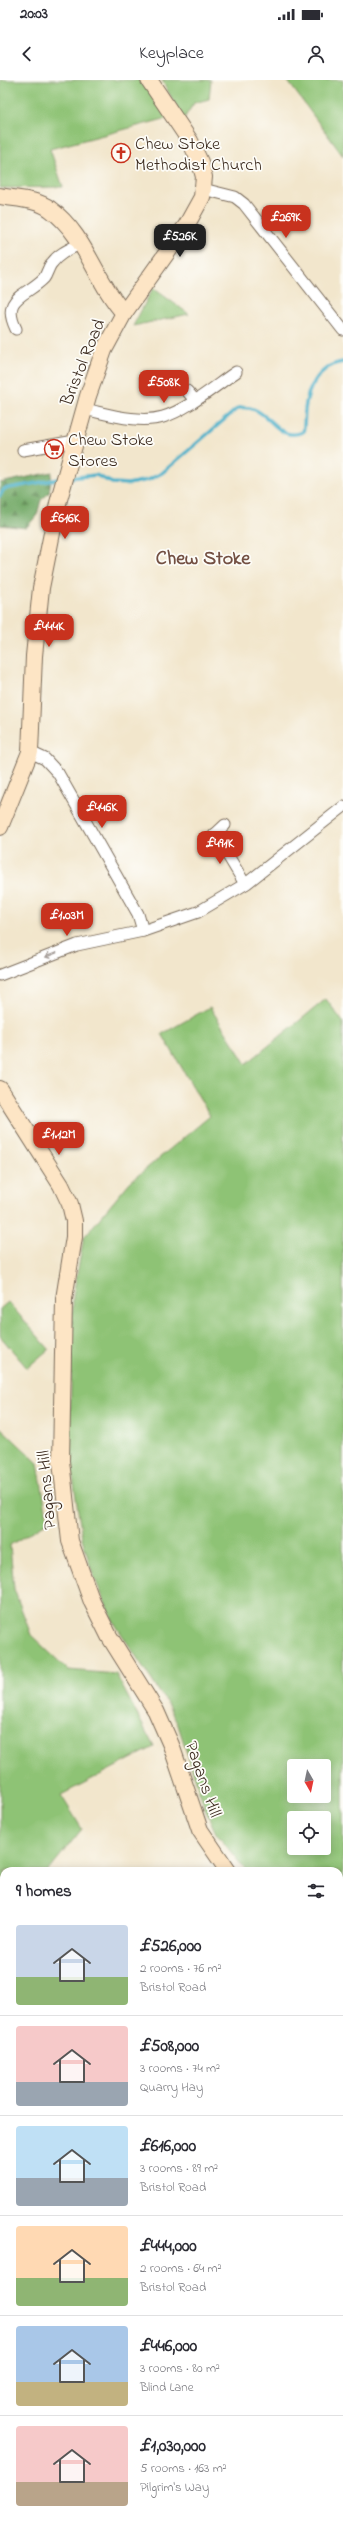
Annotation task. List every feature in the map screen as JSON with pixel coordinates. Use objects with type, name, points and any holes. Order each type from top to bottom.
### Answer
[{"type":"street","points":[[149,80],[197,156],[204,177],[203,189],[235,197],[244,204],[343,330]]},
{"type":"street","name":"Bristol Road","points":[[0,827],[30,752],[34,656],[41,588],[62,487],[84,409],[104,350],[124,313],[194,214],[203,189]]},
{"type":"street","points":[[0,196],[28,200],[50,208],[68,225],[82,243],[111,298],[124,313]]},
{"type":"street","points":[[16,329],[10,319],[11,306],[16,297],[45,277],[51,264],[61,253],[82,243]]},
{"type":"street","points":[[84,409],[111,415],[160,417],[176,412],[191,395],[236,372]]},
{"type":"street","points":[[23,450],[75,441]]},
{"type":"street","points":[[30,752],[45,759],[58,773],[138,914],[143,931]]},
{"type":"street","points":[[0,975],[77,945],[143,931],[198,912],[245,884],[343,806]]},
{"type":"street","points":[[207,842],[225,825]]},
{"type":"street","points":[[215,834],[245,884]]},
{"type":"street","name":"Pagans Hill","points":[[0,1089],[61,1185],[70,1204],[74,1221],[74,1237],[64,1299],[61,1461],[66,1520],[72,1548],[92,1602],[109,1636],[156,1711],[171,1744],[200,1830],[225,1867]]},
{"type":"green space","points":[[0,80],[145,80],[168,118],[50,149],[63,187],[0,188]]},
{"type":"green space","points":[[162,80],[211,80],[209,99],[194,103],[183,120]]},
{"type":"green space","points":[[287,80],[343,80],[343,156]]},
{"type":"green space","points":[[153,288],[189,314],[133,326]]},
{"type":"green space","points":[[52,472],[49,493],[41,500],[37,515],[26,528],[0,525],[0,483]]},
{"type":"green space","points":[[326,999],[343,1022],[343,1867],[243,1867],[216,1833],[205,1809],[178,1725],[168,1705],[113,1621],[92,1572],[82,1538],[72,1471],[70,1429],[73,1295],[84,1237],[130,1182],[210,1116],[162,1034],[210,1007],[246,1064]]},
{"type":"green space","points":[[8,1302],[49,1349],[27,1368],[0,1336],[0,1309]]},
{"type":"green space","points":[[0,1427],[38,1463],[48,1522],[10,1545],[14,1589],[31,1635],[68,1670],[116,1674],[154,1747],[61,1795],[82,1829],[51,1867],[0,1867]]},
{"type":"waterway","points":[[69,478],[96,475],[112,483],[128,484],[148,480],[162,473],[238,408],[249,408],[257,411],[285,432],[293,434],[303,432],[306,402],[312,386],[321,373],[335,364],[343,362]]},
{"type":"waterway","points":[[0,496],[4,489],[59,479]]},
{"type":"place","name":"Chew Stoke Methodist Church","points":[[121,153]]},
{"type":"place","name":"Chew Stoke Stores","points":[[54,449]]},
{"type":"district","name":"Chew Stoke","points":[[203,557]]}]
